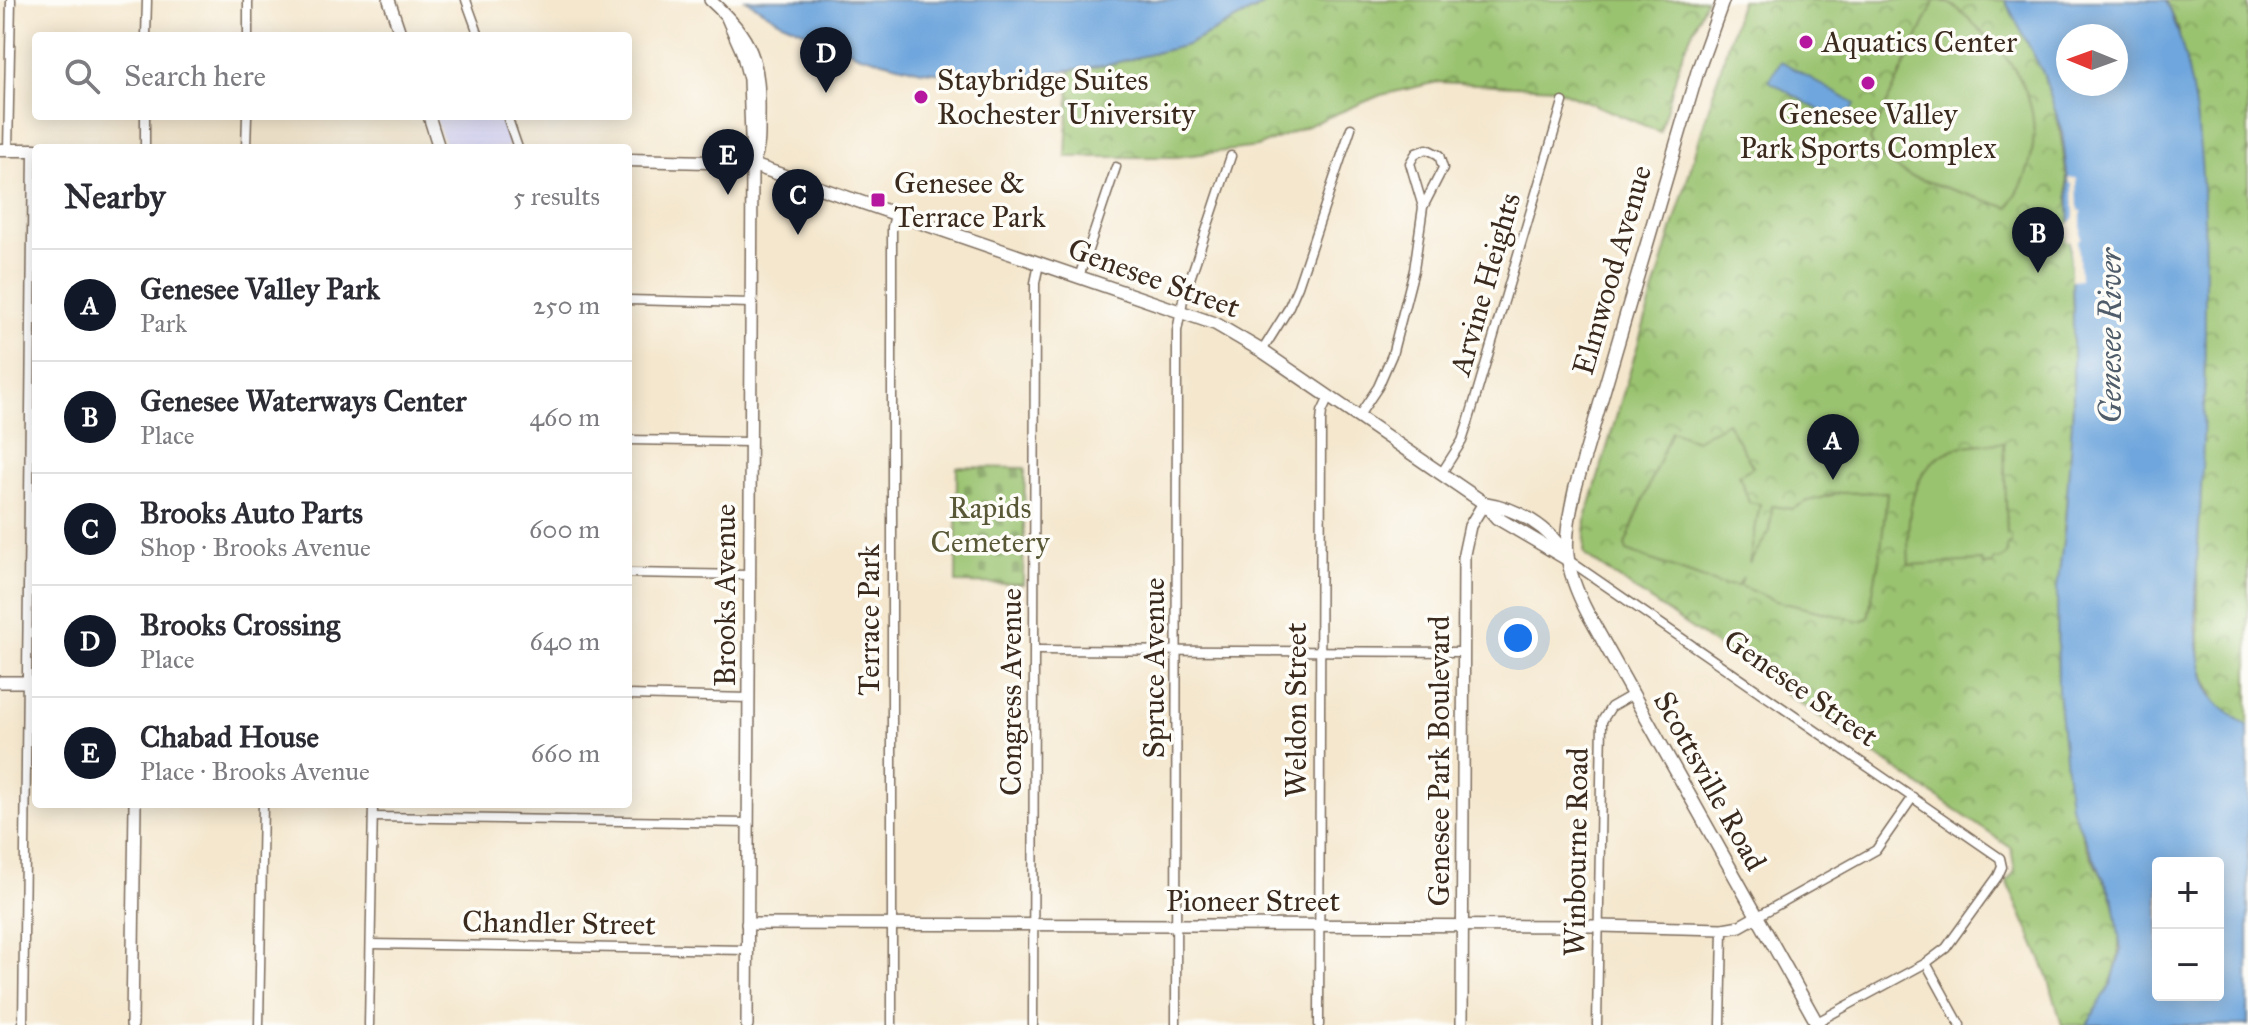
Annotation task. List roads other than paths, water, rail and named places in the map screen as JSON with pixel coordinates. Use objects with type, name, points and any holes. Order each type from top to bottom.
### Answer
[{"type":"main road","name":"Elmwood Avenue","points":[[1567,559],[1566,534],[1575,489],[1698,70],[1723,0]]},
{"type":"main road","points":[[4,150],[32,150]]},
{"type":"main road","name":"Genesee Street","points":[[632,160],[740,162],[752,165],[1224,328],[1484,503],[1502,521],[1567,559]]},
{"type":"main road","name":"Scottsville Road","points":[[1567,559],[1582,603],[1818,1024]]},
{"type":"street","points":[[4,150],[11,0]]},
{"type":"street","points":[[146,32],[147,0]]},
{"type":"street","points":[[248,0],[248,32]]},
{"type":"street","points":[[389,0],[400,32]]},
{"type":"street","points":[[466,0],[478,32]]},
{"type":"street","name":"Brooks Avenue","points":[[710,0],[727,18],[742,52],[749,79],[752,165],[747,1025]]},
{"type":"street","name":"Arvine Heights","points":[[1441,474],[1462,441],[1468,423],[1563,102]]},
{"type":"street","points":[[145,120],[145,144]]},
{"type":"street","points":[[246,144],[247,120]]},
{"type":"street","points":[[430,120],[438,144]]},
{"type":"street","points":[[508,120],[517,144]]},
{"type":"street","points":[[1262,351],[1281,322],[1298,286],[1351,128]]},
{"type":"street","points":[[1358,417],[1383,377],[1396,343],[1416,259],[1423,207],[1443,168],[1439,155],[1427,149],[1416,153],[1410,163],[1423,207]]},
{"type":"street","name":"Spruce Avenue","points":[[1176,1025],[1177,331],[1180,311],[1231,156]]},
{"type":"street","points":[[1079,277],[1116,167]]},
{"type":"street","name":"Terrace Park","points":[[892,1025],[892,227],[895,215]]},
{"type":"street","name":"Congress Avenue","points":[[1033,1025],[1035,283],[1039,264]]},
{"type":"street","points":[[632,300],[751,303]]},
{"type":"street","name":"Weldon Street","points":[[1319,1025],[1321,422],[1329,397]]},
{"type":"street","points":[[632,440],[750,442]]},
{"type":"street","name":"Genesee Park Boulevard","points":[[1462,1025],[1465,544],[1470,526],[1484,503]]},
{"type":"street","points":[[23,1025],[32,505]]},
{"type":"street","name":"Genesee Street","points":[[1567,559],[1995,854],[2002,864],[1998,876],[1956,937],[1926,963]]},
{"type":"street","points":[[632,573],[749,575]]},
{"type":"street","points":[[1036,650],[1464,652]]},
{"type":"street","points":[[0,682],[31,682]]},
{"type":"street","points":[[632,695],[749,698]]},
{"type":"street","name":"Winbourne Road","points":[[1597,1025],[1602,721],[1611,707],[1632,695]]},
{"type":"street","points":[[1756,917],[1876,850],[1913,797]]},
{"type":"street","points":[[132,1025],[135,808]]},
{"type":"street","points":[[259,1025],[263,808]]},
{"type":"street","points":[[369,1025],[373,808]]},
{"type":"street","points":[[373,817],[748,823]]},
{"type":"street","name":"Pioneer Street","points":[[747,924],[1723,929],[1740,926],[1756,917]]},
{"type":"street","points":[[1721,1025],[1723,929]]},
{"type":"street","name":"Chandler Street","points":[[371,944],[747,950]]},
{"type":"street","points":[[1818,1024],[1926,963],[1960,1025]]},
{"type":"water","points":[[746,0],[1273,0],[1187,45],[1106,65],[1008,78],[921,71],[860,55],[782,22]]},
{"type":"water","name":"Genesee River","points":[[2005,0],[2166,0],[2189,72],[2203,189],[2205,351],[2196,593],[2198,647],[2212,697],[2248,727],[2248,1025],[2087,1025],[2112,982],[2121,950],[2114,901],[2070,806],[2058,691],[2057,589],[2073,406],[2068,181],[2062,132],[2043,73]]},
{"type":"water","points":[[1781,61],[1855,104],[1843,124],[1769,81]]},
{"type":"place","name":"Aquatics Center","points":[[1806,42]]},
{"type":"place","name":"Genesee Valley Park Sports Complex","points":[[1868,83]]},
{"type":"place","name":"Brooks Crossing","points":[[826,93]]},
{"type":"place","name":"Staybridge Suites Rochester University","points":[[921,97]]},
{"type":"place","name":"Chabad House","points":[[728,195]]},
{"type":"place","name":"Genesee & Terrace Park","points":[[878,200]]},
{"type":"place","name":"Brooks Auto Parts","points":[[798,235]]},
{"type":"place","name":"Genesee Waterways Center","points":[[2038,273]]},
{"type":"place","name":"Genesee Valley Park","points":[[1833,480]]},
{"type":"park label","name":"Rapids Cemetery","points":[[990,525]]}]
